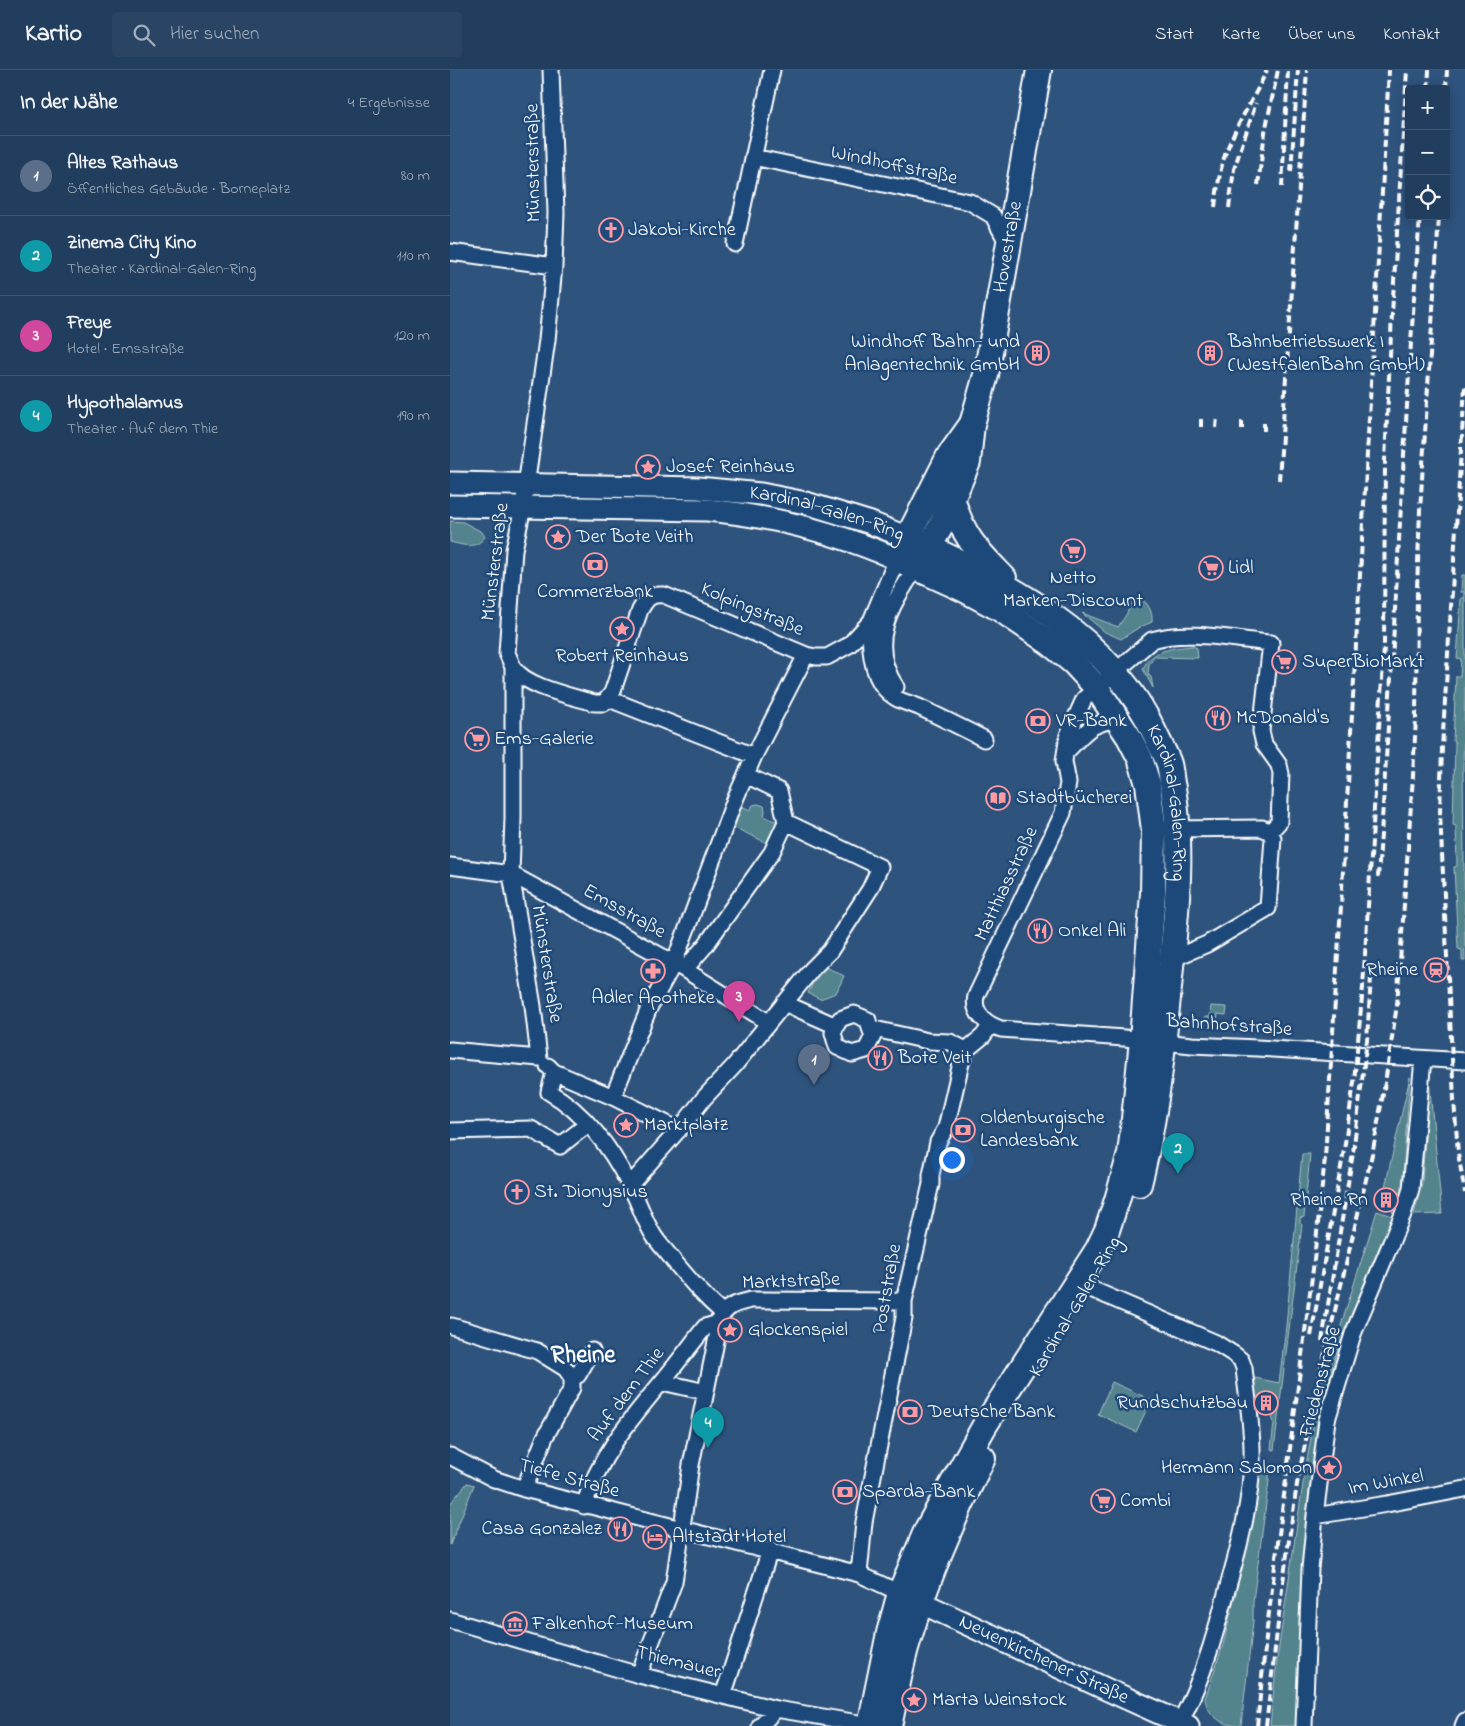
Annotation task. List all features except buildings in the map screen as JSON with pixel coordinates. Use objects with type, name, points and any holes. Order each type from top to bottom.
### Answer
[{"type":"main road","name":"Hovestraße","points":[[907,564],[929,547],[953,501],[968,462],[972,424],[986,375],[1039,70]]},
{"type":"main road","name":"Hovestraße","points":[[907,564],[908,538],[949,456],[972,424]]},
{"type":"main road","name":"Kardinal-Galen-Ring","points":[[450,483],[698,488],[761,494],[806,503],[871,523],[929,547],[1017,592],[1069,627],[1091,645],[1134,695],[1150,722],[1169,764],[1178,829],[1178,883],[1172,959],[1124,1177],[1107,1230],[1084,1271],[985,1425],[927,1529],[910,1597]]},
{"type":"main road","points":[[953,501],[958,520],[970,542],[1017,592]]},
{"type":"main road","name":"Kardinal-Galen-Ring","points":[[450,506],[707,510],[775,520],[850,540],[963,589],[1000,609],[1050,643],[1074,663],[1096,687],[1130,736],[1140,758],[1148,784],[1154,830],[1153,893],[1150,927],[1153,1041],[1147,1154],[1136,1194],[1121,1236],[1091,1290],[1065,1326],[985,1454],[960,1505],[910,1597]]},
{"type":"main road","points":[[876,1725],[889,1633],[910,1597]]},
{"type":"main road","name":"Neuenkirchener Straße","points":[[910,1597],[1184,1724]]},
{"type":"street","name":"Münsterstraße","points":[[539,1058],[533,1006],[511,874],[509,729],[513,667],[507,652],[514,550],[523,506],[547,340],[554,266],[556,213],[551,70]]},
{"type":"street","points":[[736,244],[772,70]]},
{"type":"street","name":"Windhoffstraße","points":[[753,156],[970,202],[993,216],[1008,245]]},
{"type":"street","points":[[450,252],[554,266]]},
{"type":"street","points":[[907,564],[900,592],[883,633],[882,647],[888,675],[900,694],[917,706]]},
{"type":"street","name":"Kolpingstraße","points":[[608,699],[612,693],[640,610],[648,599],[655,594],[664,595],[806,655],[827,657],[849,645],[871,621],[907,564]]},
{"type":"street","points":[[871,621],[870,654],[875,670],[890,694],[984,739]]},
{"type":"street","name":"Matthiasstraße","points":[[991,1025],[975,1010],[974,1003],[1063,813],[1068,783],[1064,762],[1068,735],[1087,696],[1152,640],[1163,636],[1202,636],[1271,643],[1262,731],[1264,744],[1279,765],[1281,774],[1279,822],[1270,832]]},
{"type":"street","points":[[679,966],[734,802],[746,775],[747,753],[806,655]]},
{"type":"street","points":[[513,667],[517,674],[530,683],[594,703],[604,703],[608,699],[747,753]]},
{"type":"street","points":[[1066,752],[1091,727],[1102,722],[1119,719]]},
{"type":"street","points":[[613,1097],[649,1008],[679,966],[705,946],[772,852],[786,822],[779,791],[746,775]]},
{"type":"street","points":[[554,1072],[549,1092],[568,1105],[588,1124],[612,1154],[630,1185],[704,1098],[734,1066],[812,969],[830,951],[870,888],[880,867],[786,822]]},
{"type":"street","points":[[1150,927],[1156,950],[1164,959],[1172,959],[1207,944],[1268,908],[1273,838],[1270,832],[1262,828],[1154,830]]},
{"type":"street","name":"Emsstraße","points":[[450,866],[511,874],[679,966],[768,1022]]},
{"type":"street","points":[[784,1002],[836,1026]]},
{"type":"street","points":[[854,1014],[868,1020],[870,1028],[873,1036],[866,1050],[852,1054],[838,1047],[832,1033],[840,1019],[854,1014]]},
{"type":"street","name":"Bahnhofstraße","points":[[991,1025],[1001,1028],[1153,1041],[1465,1061]]},
{"type":"street","name":"Poststraße","points":[[859,1574],[864,1522],[904,1318],[904,1301],[931,1184],[938,1142],[946,1128],[961,1063],[966,1050],[991,1025]]},
{"type":"street","points":[[870,1028],[928,1040],[950,1042],[966,1050]]},
{"type":"street","points":[[450,1050],[539,1058],[554,1072],[613,1097],[678,1130]]},
{"type":"street","name":"Friedenstraße","points":[[1304,1726],[1310,1569],[1327,1420],[1353,1334],[1403,1214],[1411,1189],[1423,1059]]},
{"type":"street","points":[[450,1131],[531,1129],[560,1146],[588,1124]]},
{"type":"street","name":"Marktstraße","points":[[630,1185],[642,1216],[655,1238],[721,1318],[733,1305],[751,1300],[904,1301]]},
{"type":"street","points":[[1091,1290],[1216,1343],[1235,1355],[1244,1368],[1252,1432],[1249,1495],[1240,1540],[1215,1634],[1184,1724]]},
{"type":"street","points":[[639,1675],[674,1582],[691,1465],[721,1318]]},
{"type":"street","name":"Auf dem Thie","points":[[584,1506],[588,1492],[605,1457],[629,1420],[706,1327],[721,1318]]},
{"type":"street","points":[[452,1326],[537,1351],[566,1369],[572,1378],[572,1388],[545,1437],[524,1490]]},
{"type":"street","points":[[572,1378],[578,1375],[592,1351]]},
{"type":"street","points":[[662,1382],[706,1392]]},
{"type":"street","name":"Tiefe Straße","points":[[450,1456],[494,1479],[524,1490],[770,1550],[859,1574],[910,1597]]},
{"type":"street","name":"Im Winkel","points":[[1315,1516],[1465,1489]]},
{"type":"street","points":[[723,1696],[770,1550]]},
{"type":"street","name":"Thiemauer","points":[[450,1620],[639,1675],[776,1710],[876,1725]]},
{"type":"street","points":[[760,1726],[776,1710]]},
{"type":"street","points":[[1463,1726],[1465,1721]]},
{"type":"green space","points":[[568,496],[718,498],[568,501]]},
{"type":"green space","points":[[450,521],[463,522],[482,532],[485,537],[477,544],[469,546],[450,542]]},
{"type":"green space","points":[[1462,575],[1465,575],[1463,767],[1465,961],[1462,961],[1462,950],[1458,949],[1454,867],[1457,866],[1456,826],[1453,825],[1455,742],[1453,741],[1456,676],[1460,676],[1461,659],[1457,658],[1461,598],[1464,598],[1464,592],[1461,592]]},
{"type":"green space","points":[[1139,597],[1149,608],[1152,622],[1121,639],[1105,632],[1082,613],[1118,627],[1133,600]]},
{"type":"green space","points":[[1193,646],[1197,648],[1198,658],[1155,657],[1149,664],[1148,674],[1151,677],[1153,688],[1143,669],[1147,662],[1157,653]]},
{"type":"green space","points":[[739,805],[750,810],[753,805],[764,806],[764,816],[779,823],[769,844],[731,826]]},
{"type":"green space","points":[[826,967],[844,976],[836,993],[820,999],[808,993],[820,970]]},
{"type":"green space","points":[[1211,1006],[1227,1007],[1226,1015],[1218,1014],[1217,1021],[1219,1023],[1204,1021],[1205,1017],[1210,1017]]},
{"type":"green space","points":[[1410,1077],[1402,1188],[1395,1213],[1392,1212],[1398,1192],[1385,1187]]},
{"type":"green space","points":[[1429,1080],[1442,1214],[1414,1215],[1422,1183]]},
{"type":"green space","points":[[1302,1154],[1310,1154],[1304,1217],[1300,1218],[1302,1225],[1274,1450],[1271,1449],[1274,1423],[1271,1413],[1277,1406],[1277,1397],[1262,1393],[1254,1401],[1252,1385],[1255,1378],[1279,1383]]},
{"type":"green space","points":[[1377,1211],[1393,1216],[1393,1218],[1336,1354],[1320,1416],[1306,1518],[1301,1583],[1297,1726],[1270,1726],[1277,1660],[1305,1470],[1319,1396],[1327,1365]]},
{"type":"green space","points":[[1112,1382],[1151,1400],[1136,1432],[1098,1414]]},
{"type":"green space","points":[[1259,1462],[1269,1467],[1269,1481],[1253,1601],[1253,1622],[1241,1726],[1235,1726],[1223,1722],[1213,1715],[1205,1699],[1223,1645],[1255,1511]]},
{"type":"green space","points":[[467,1483],[474,1485],[450,1545],[450,1504]]},
{"type":"railway","points":[[1215,207],[1220,172],[1227,149],[1267,70]]},
{"type":"railway","points":[[1258,185],[1265,132],[1278,70]]},
{"type":"railway","points":[[1282,187],[1288,70]]},
{"type":"railway","points":[[1291,172],[1298,70]]},
{"type":"railway","points":[[1279,480],[1307,70]]},
{"type":"railway","points":[[1257,1726],[1267,1628],[1313,1269],[1325,1158],[1389,70]]},
{"type":"railway","points":[[1311,1336],[1344,1150],[1354,1082],[1363,987],[1384,647],[1385,460],[1407,70]]},
{"type":"railway","points":[[1428,85],[1429,70]]},
{"type":"railway","points":[[1446,85],[1447,70]]},
{"type":"railway","points":[[1229,208],[1234,169],[1256,103]]},
{"type":"railway","points":[[1378,877],[1420,220]]},
{"type":"railway","points":[[1266,1726],[1282,1589],[1297,1484],[1315,1395],[1373,1150],[1397,1005],[1413,776],[1420,510],[1439,220]]},
{"type":"railway","points":[[1465,387],[1442,748],[1440,813],[1454,1100],[1458,1153],[1465,1193]]},
{"type":"railway","points":[[1201,416],[1201,427]]},
{"type":"railway","points":[[1216,428],[1217,417]]},
{"type":"railway","points":[[1242,418],[1242,429]]},
{"type":"railway","points":[[1264,420],[1264,431]]},
{"type":"railway","points":[[1322,1341],[1353,1153],[1367,1040],[1371,977]]},
{"type":"place","name":"Jakobi-Kirche","points":[[611,230]]},
{"type":"place","name":"Windhoff Bahn- und Anlagentechnik GmbH","points":[[1037,353]]},
{"type":"place","name":"Bahnbetriebswerk I (WestfalenBahn GmbH)","points":[[1210,353]]},
{"type":"place","name":"Josef Reinhaus","points":[[648,467]]},
{"type":"place","name":"Der Bote Veith","points":[[558,537]]},
{"type":"place","name":"Netto Marken-Discount","points":[[1073,551]]},
{"type":"place","name":"Commerzbank","points":[[595,565]]},
{"type":"place","name":"Lidl","points":[[1211,568]]},
{"type":"place","name":"Robert Reinhaus","points":[[622,629]]},
{"type":"place","name":"SuperBioMarkt","points":[[1284,662]]},
{"type":"place","name":"McDonald's","points":[[1218,718]]},
{"type":"place","name":"VR-Bank","points":[[1038,721]]},
{"type":"place","name":"Ems-Galerie","points":[[477,739]]},
{"type":"place","name":"Stadtbücherei","points":[[998,798]]},
{"type":"place","name":"Onkel Ali","points":[[1040,931]]},
{"type":"place","name":"Rheine","points":[[1436,970]]},
{"type":"place","name":"Adler Apotheke","points":[[653,971]]},
{"type":"place","name":"Freye","points":[[739,1022]]},
{"type":"place","name":"Bote Veit","points":[[880,1058]]},
{"type":"place","name":"Altes Rathaus","points":[[814,1085]]},
{"type":"place","name":"Marktplatz","points":[[626,1125]]},
{"type":"place","name":"Oldenburgische Landesbank","points":[[963,1130]]},
{"type":"place","name":"Zinema City Kino","points":[[1178,1174]]},
{"type":"place","name":"St. Dionysius","points":[[517,1192]]},
{"type":"place","name":"Rheine Rn","points":[[1386,1200]]},
{"type":"place","name":"Glockenspiel","points":[[730,1330]]},
{"type":"place","name":"Rundschutzbau","points":[[1266,1403]]},
{"type":"place","name":"Deutsche Bank","points":[[910,1412]]},
{"type":"place","name":"Hypothalamus","points":[[708,1448]]},
{"type":"place","name":"Hermann Salomon","points":[[1329,1468]]},
{"type":"place","name":"Sparda-Bank","points":[[845,1492]]},
{"type":"place","name":"Combi","points":[[1103,1501]]},
{"type":"place","name":"Casa Gonzalez","points":[[620,1529]]},
{"type":"place","name":"Altstadt Hotel","points":[[655,1537]]},
{"type":"place","name":"Falkenhof-Museum","points":[[515,1624]]},
{"type":"place","name":"Marta Weinstock","points":[[914,1700]]},
{"type":"district","name":"Rheine","points":[[583,1356]]}]
